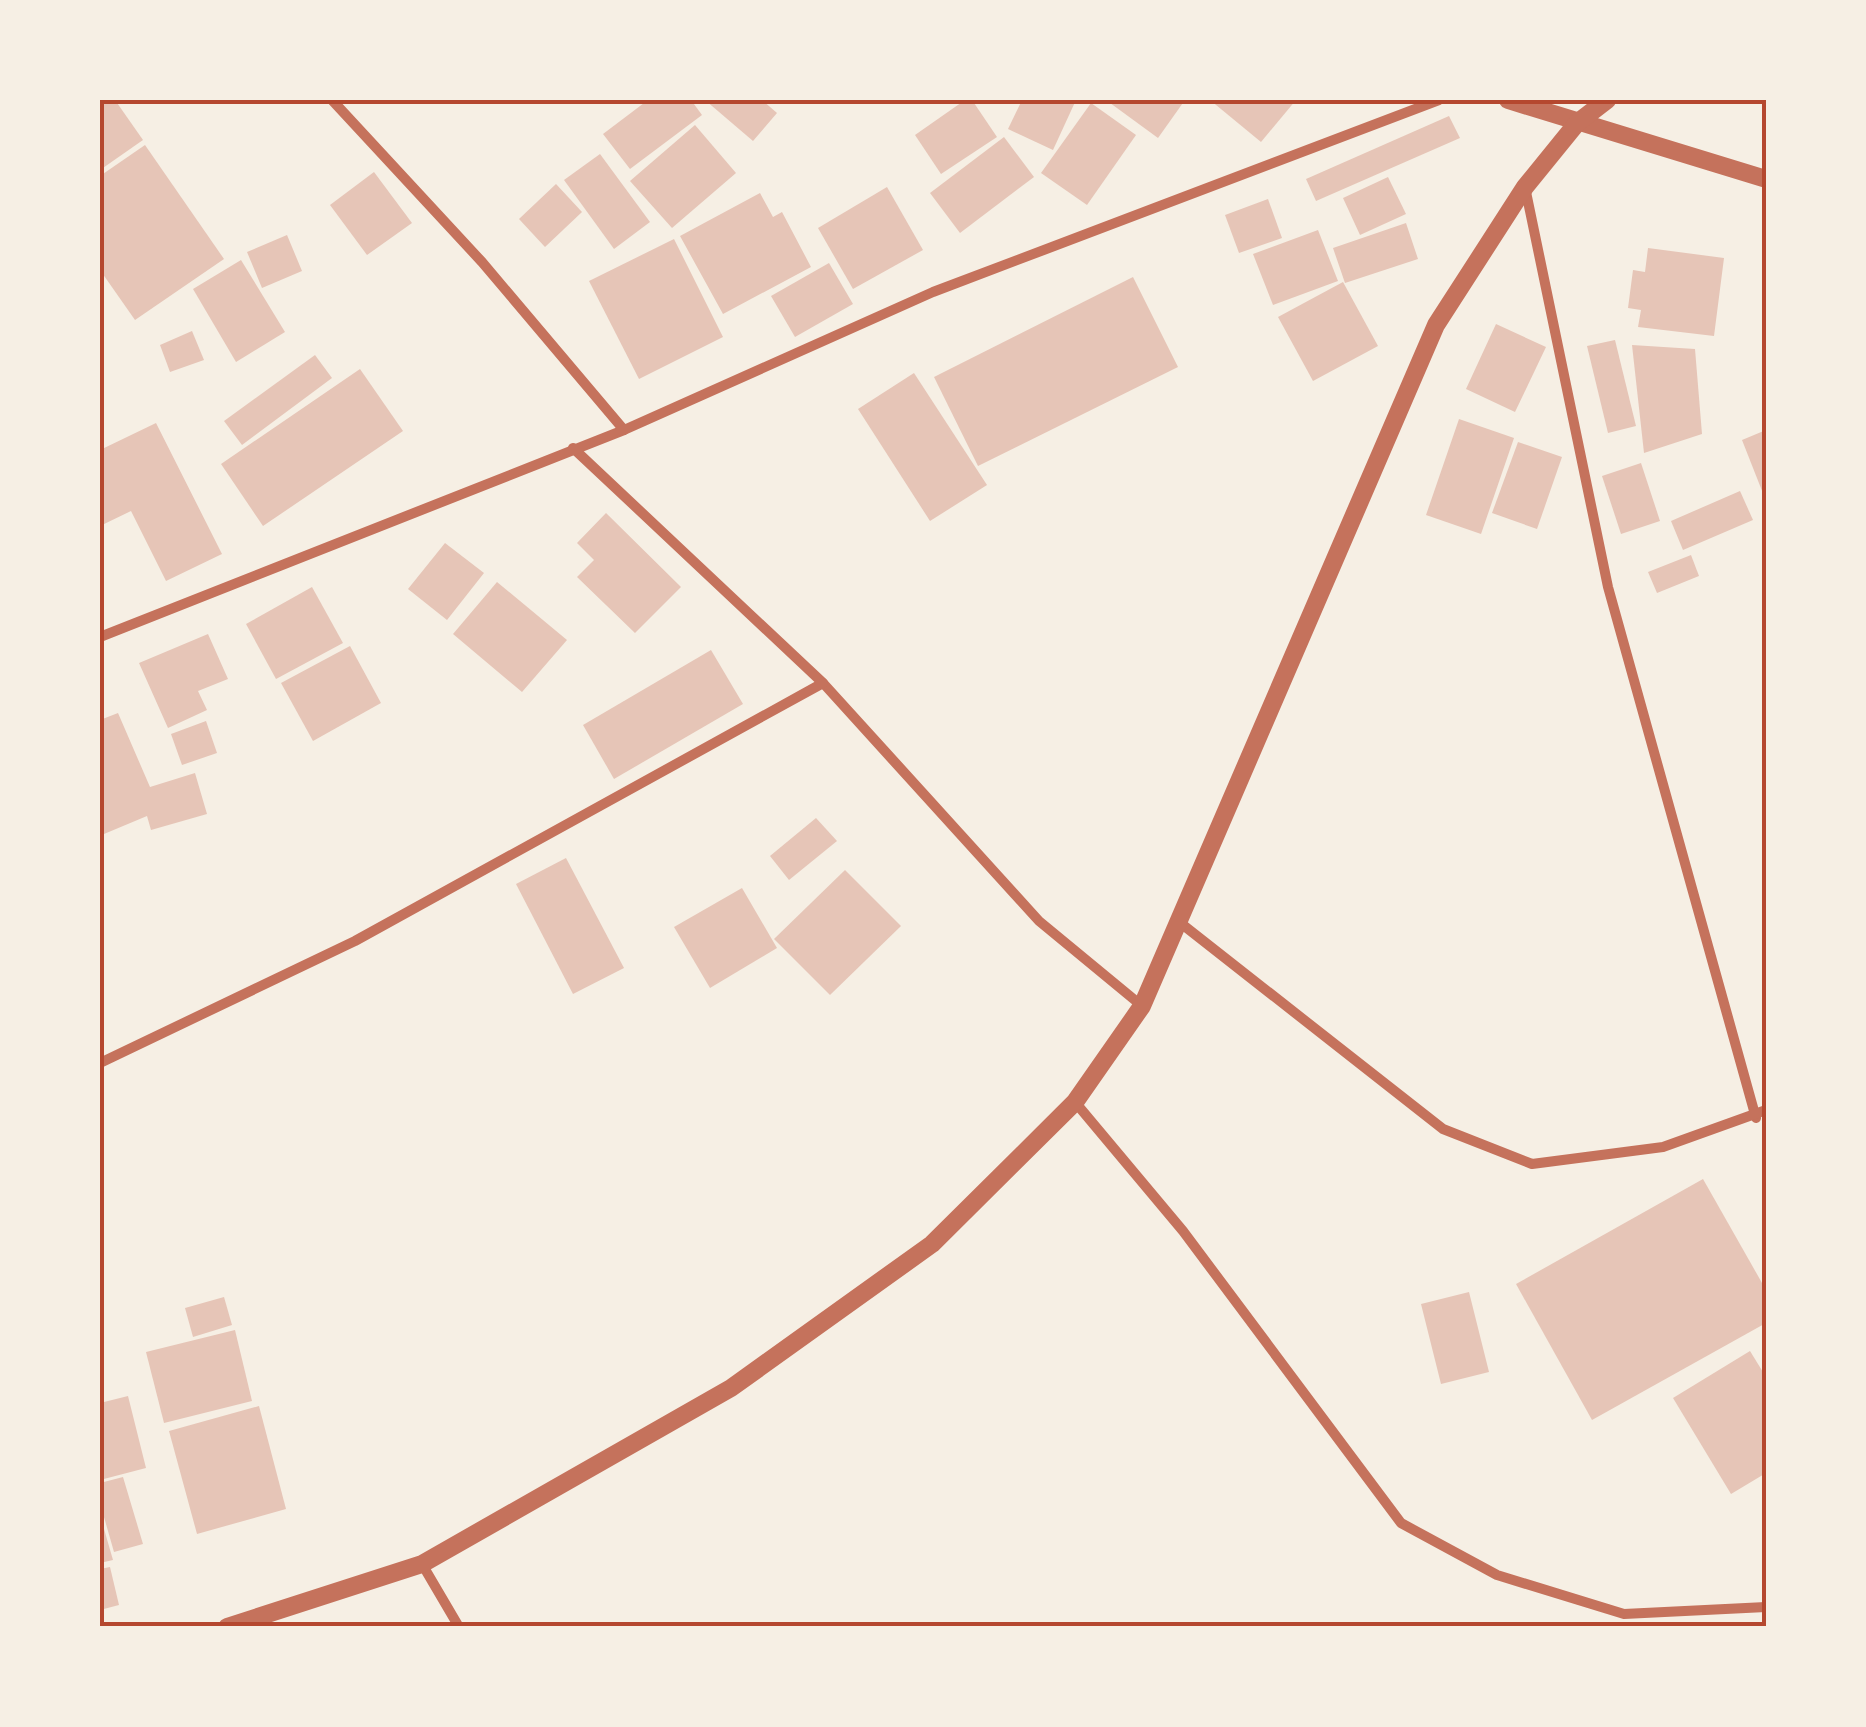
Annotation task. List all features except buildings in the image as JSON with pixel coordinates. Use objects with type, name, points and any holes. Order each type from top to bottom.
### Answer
[{"type":"street","points":[[332,100],[482,262],[624,430]]},
{"type":"street","points":[[100,637],[624,430],[934,292],[1439,100]]},
{"type":"street","points":[[1508,100],[1766,180]]},
{"type":"street","points":[[227,1627],[422,1564],[731,1388],[932,1244],[1075,1102],[1142,1006],[1436,325],[1525,187],[1578,123],[1607,100]]},
{"type":"street","points":[[1525,187],[1608,587],[1756,1118]]},
{"type":"street","points":[[573,448],[823,684],[1038,921],[1142,1006]]},
{"type":"street","points":[[100,1063],[355,941],[823,684]]},
{"type":"street","points":[[1178,921],[1443,1130],[1532,1164],[1663,1146],[1756,1118],[1766,1110]]},
{"type":"street","points":[[1075,1102],[1182,1231],[1401,1523],[1497,1575],[1624,1614],[1766,1607]]},
{"type":"street","points":[[422,1564],[459,1627]]}]
